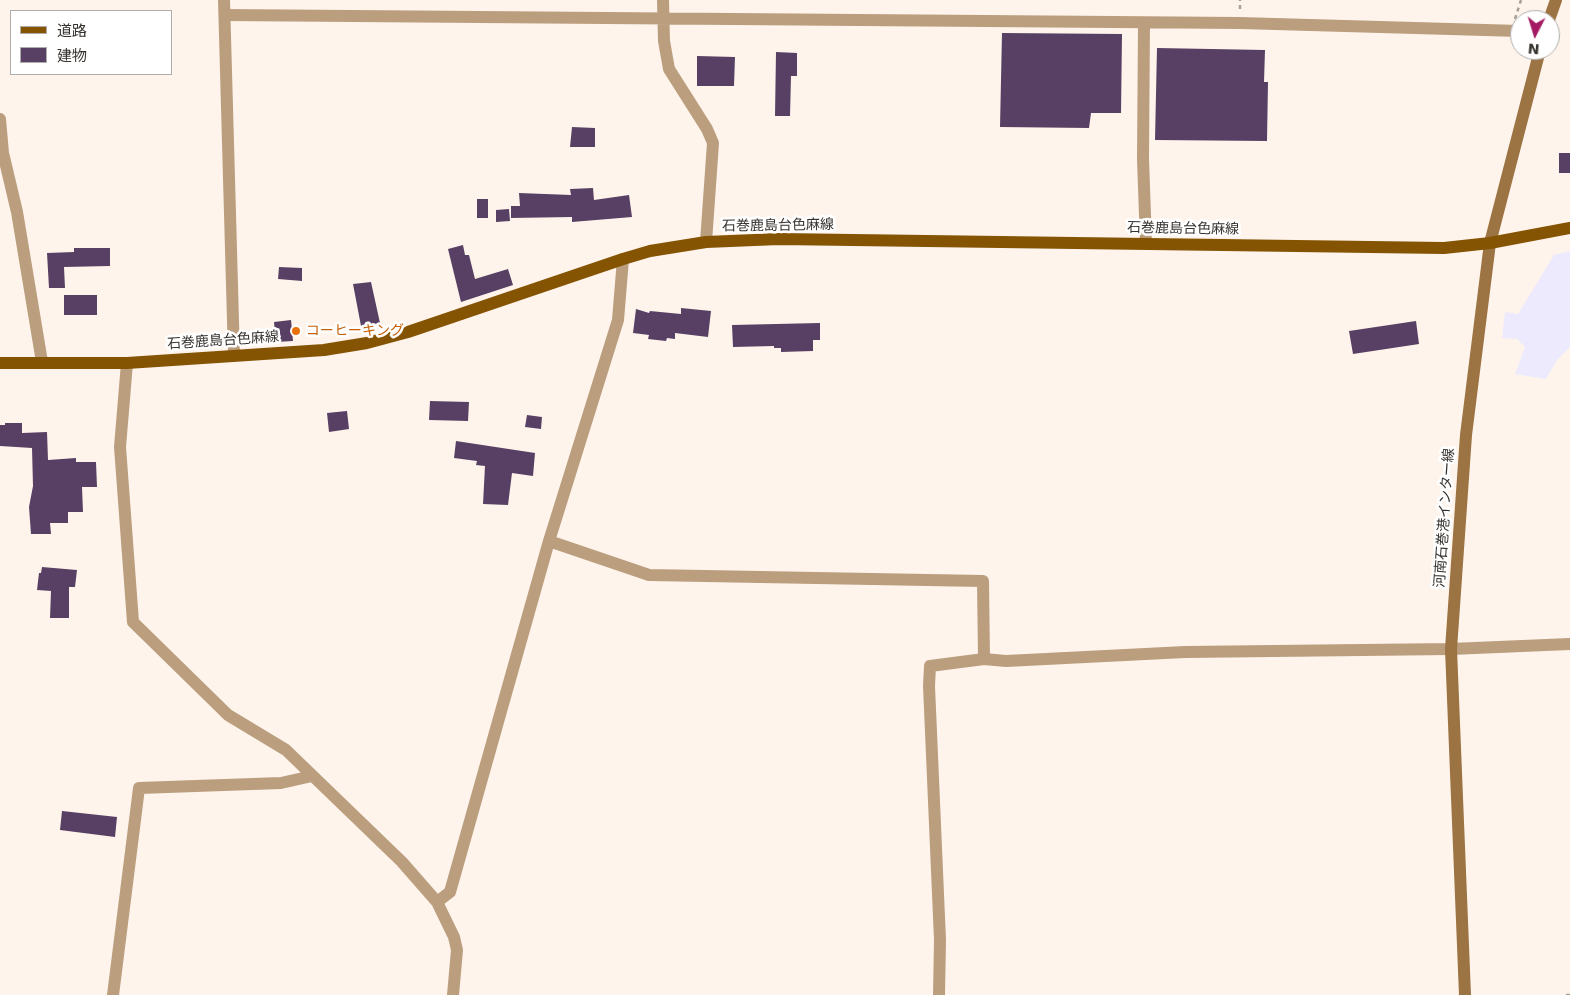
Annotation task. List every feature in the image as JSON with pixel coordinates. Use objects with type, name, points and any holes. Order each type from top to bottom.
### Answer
[{"type":"main road","name":"河南石巻港インター線","points":[[1465,995],[1451,649],[1466,435],[1490,243],[1537,60]]},
{"type":"main road","name":"石巻鹿島台色麻線","points":[[0,363],[126,363],[324,350],[367,343],[417,329],[623,259],[706,242],[789,239],[1146,243],[1400,249],[1444,248],[1490,243],[1570,228]]},
{"type":"street","points":[[224,0],[234,356]]},
{"type":"street","points":[[663,0],[666,54],[670,69],[707,129],[713,143],[706,242]]},
{"type":"street","points":[[225,15],[1144,23],[1510,30]]},
{"type":"street","points":[[1144,23],[1143,159],[1146,243]]},
{"type":"street","points":[[0,119],[3,153],[17,212],[42,362]]},
{"type":"street","points":[[437,902],[450,892],[549,541],[618,320],[623,259]]},
{"type":"street","points":[[126,363],[120,455],[133,622],[228,715],[286,750],[402,862],[437,902],[454,937],[457,950],[453,995]]},
{"type":"street","points":[[549,541],[650,575],[984,581],[984,659]]},
{"type":"street","points":[[939,995],[939,931],[929,686],[930,666],[984,659],[1006,661],[1185,652],[1451,649],[1570,644]]},
{"type":"street","points":[[113,995],[139,788],[281,783],[312,776]]},
{"type":"shaded area","points":[[1570,251],[1570,347],[1557,360],[1546,379],[1515,374],[1525,347],[1517,339],[1502,338],[1505,312],[1518,314],[1554,255]]},
{"type":"building","points":[[1002,33],[1122,34],[1121,113],[1091,113],[1089,128],[1000,127]]},
{"type":"building","points":[[1157,48],[1265,50],[1264,82],[1268,82],[1267,141],[1155,140]]},
{"type":"building","points":[[776,52],[797,53],[797,76],[791,76],[790,116],[775,116]]},
{"type":"building","points":[[697,56],[735,57],[734,86],[697,86]]},
{"type":"building","points":[[572,127],[595,128],[595,147],[570,147]]},
{"type":"building","points":[[1559,153],[1570,153],[1570,173],[1559,173]]},
{"type":"building","points":[[593,188],[594,200],[629,195],[632,217],[572,222],[572,217],[511,218],[511,206],[520,206],[519,193],[571,195],[570,189]]},
{"type":"building","points":[[477,199],[488,199],[488,218],[477,218]]},
{"type":"building","points":[[509,209],[510,221],[496,222],[496,210]]},
{"type":"building","points":[[463,245],[465,255],[469,255],[475,279],[508,269],[513,285],[461,302],[448,249]]},
{"type":"building","points":[[74,248],[110,248],[110,266],[64,267],[65,288],[49,288],[47,253],[74,252]]},
{"type":"building","points":[[279,267],[302,268],[302,281],[278,279]]},
{"type":"building","points":[[371,282],[380,323],[361,326],[353,284]]},
{"type":"building","points":[[64,295],[97,295],[97,315],[64,315]]},
{"type":"building","points":[[681,308],[711,311],[708,337],[675,333],[675,339],[667,338],[666,341],[648,339],[649,335],[633,333],[636,309],[649,313],[650,311],[681,314]]},
{"type":"building","points":[[291,320],[293,341],[276,342],[274,322]]},
{"type":"building","points":[[1416,321],[1419,344],[1353,354],[1349,331]]},
{"type":"building","points":[[820,323],[820,340],[813,340],[813,351],[781,352],[781,348],[774,348],[774,346],[733,347],[732,325]]},
{"type":"building","points":[[430,401],[469,402],[468,421],[429,420]]},
{"type":"building","points":[[347,411],[349,429],[329,432],[327,413]]},
{"type":"building","points":[[527,415],[542,417],[541,429],[525,427]]},
{"type":"building","points":[[5,423],[22,423],[22,433],[47,432],[48,460],[76,458],[76,462],[96,462],[97,487],[82,487],[83,512],[68,512],[68,523],[50,523],[51,534],[31,534],[29,507],[33,486],[32,448],[0,446],[0,425],[5,425]]},
{"type":"building","points":[[456,441],[535,453],[533,476],[512,473],[508,505],[483,504],[485,466],[476,465],[477,461],[454,458]]},
{"type":"building","points":[[42,567],[77,570],[75,587],[69,587],[69,618],[50,618],[51,591],[37,590],[39,573],[41,573]]},
{"type":"building","points":[[62,811],[117,817],[115,837],[60,830]]},
{"type":"place","name":"コーヒーキング","points":[[296,331]]}]
